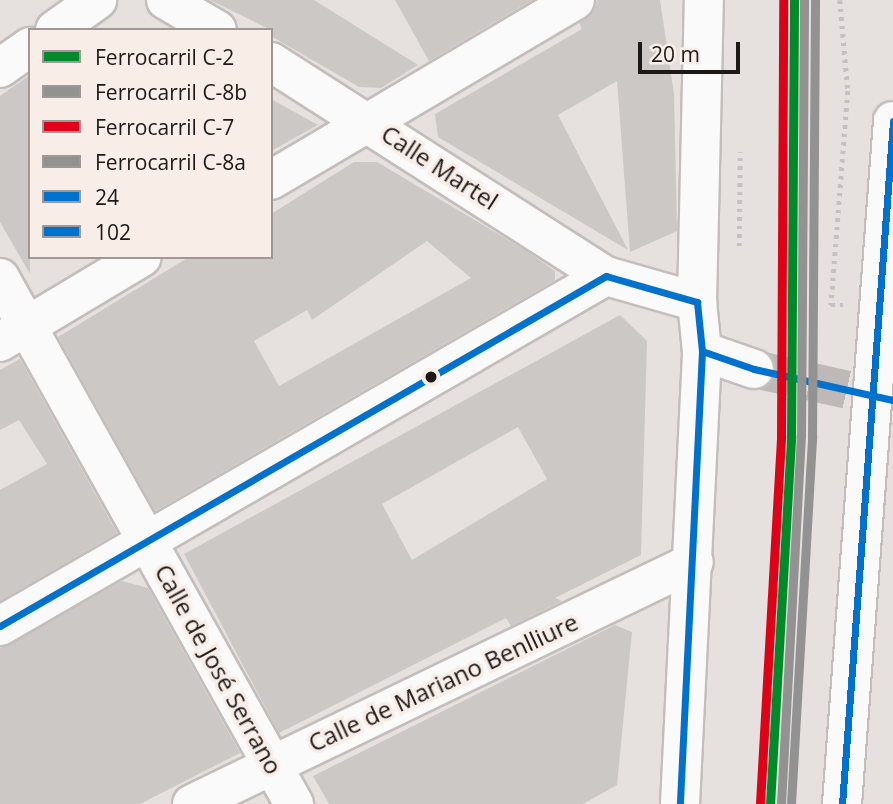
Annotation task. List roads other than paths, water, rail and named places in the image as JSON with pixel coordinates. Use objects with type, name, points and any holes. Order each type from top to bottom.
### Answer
[{"type":"street","points":[[58,28],[97,0]]},
{"type":"street","points":[[166,0],[214,28]]},
{"type":"street","points":[[273,179],[575,0]]},
{"type":"street","points":[[680,804],[694,562],[702,351],[697,302],[704,0]]},
{"type":"street","points":[[0,68],[28,48]]},
{"type":"street","name":"Calle Martel","points":[[273,63],[370,120],[606,276],[697,302]]},
{"type":"street","points":[[842,804],[893,121]]},
{"type":"street","points":[[14,334],[139,259]]},
{"type":"street","points":[[0,626],[606,276]]},
{"type":"street","name":"Calle de José Serrano","points":[[0,278],[14,334],[147,540],[294,804]]},
{"type":"street","points":[[702,351],[754,369]]},
{"type":"street","name":"Calle de Mariano Benlliure","points":[[192,804],[271,763],[694,562]]},
{"type":"tunnel","points":[[754,369],[893,400]]},
{"type":"rail line","name":"C-7","points":[[760,803],[781,436],[783,0]]},
{"type":"rail line","name":"C-2","points":[[770,804],[791,436],[794,0]]},
{"type":"rail line","name":"C-8b","points":[[781,804],[801,436],[804,0]]},
{"type":"rail line","name":"C-8a","points":[[791,804],[812,436],[815,0]]}]
